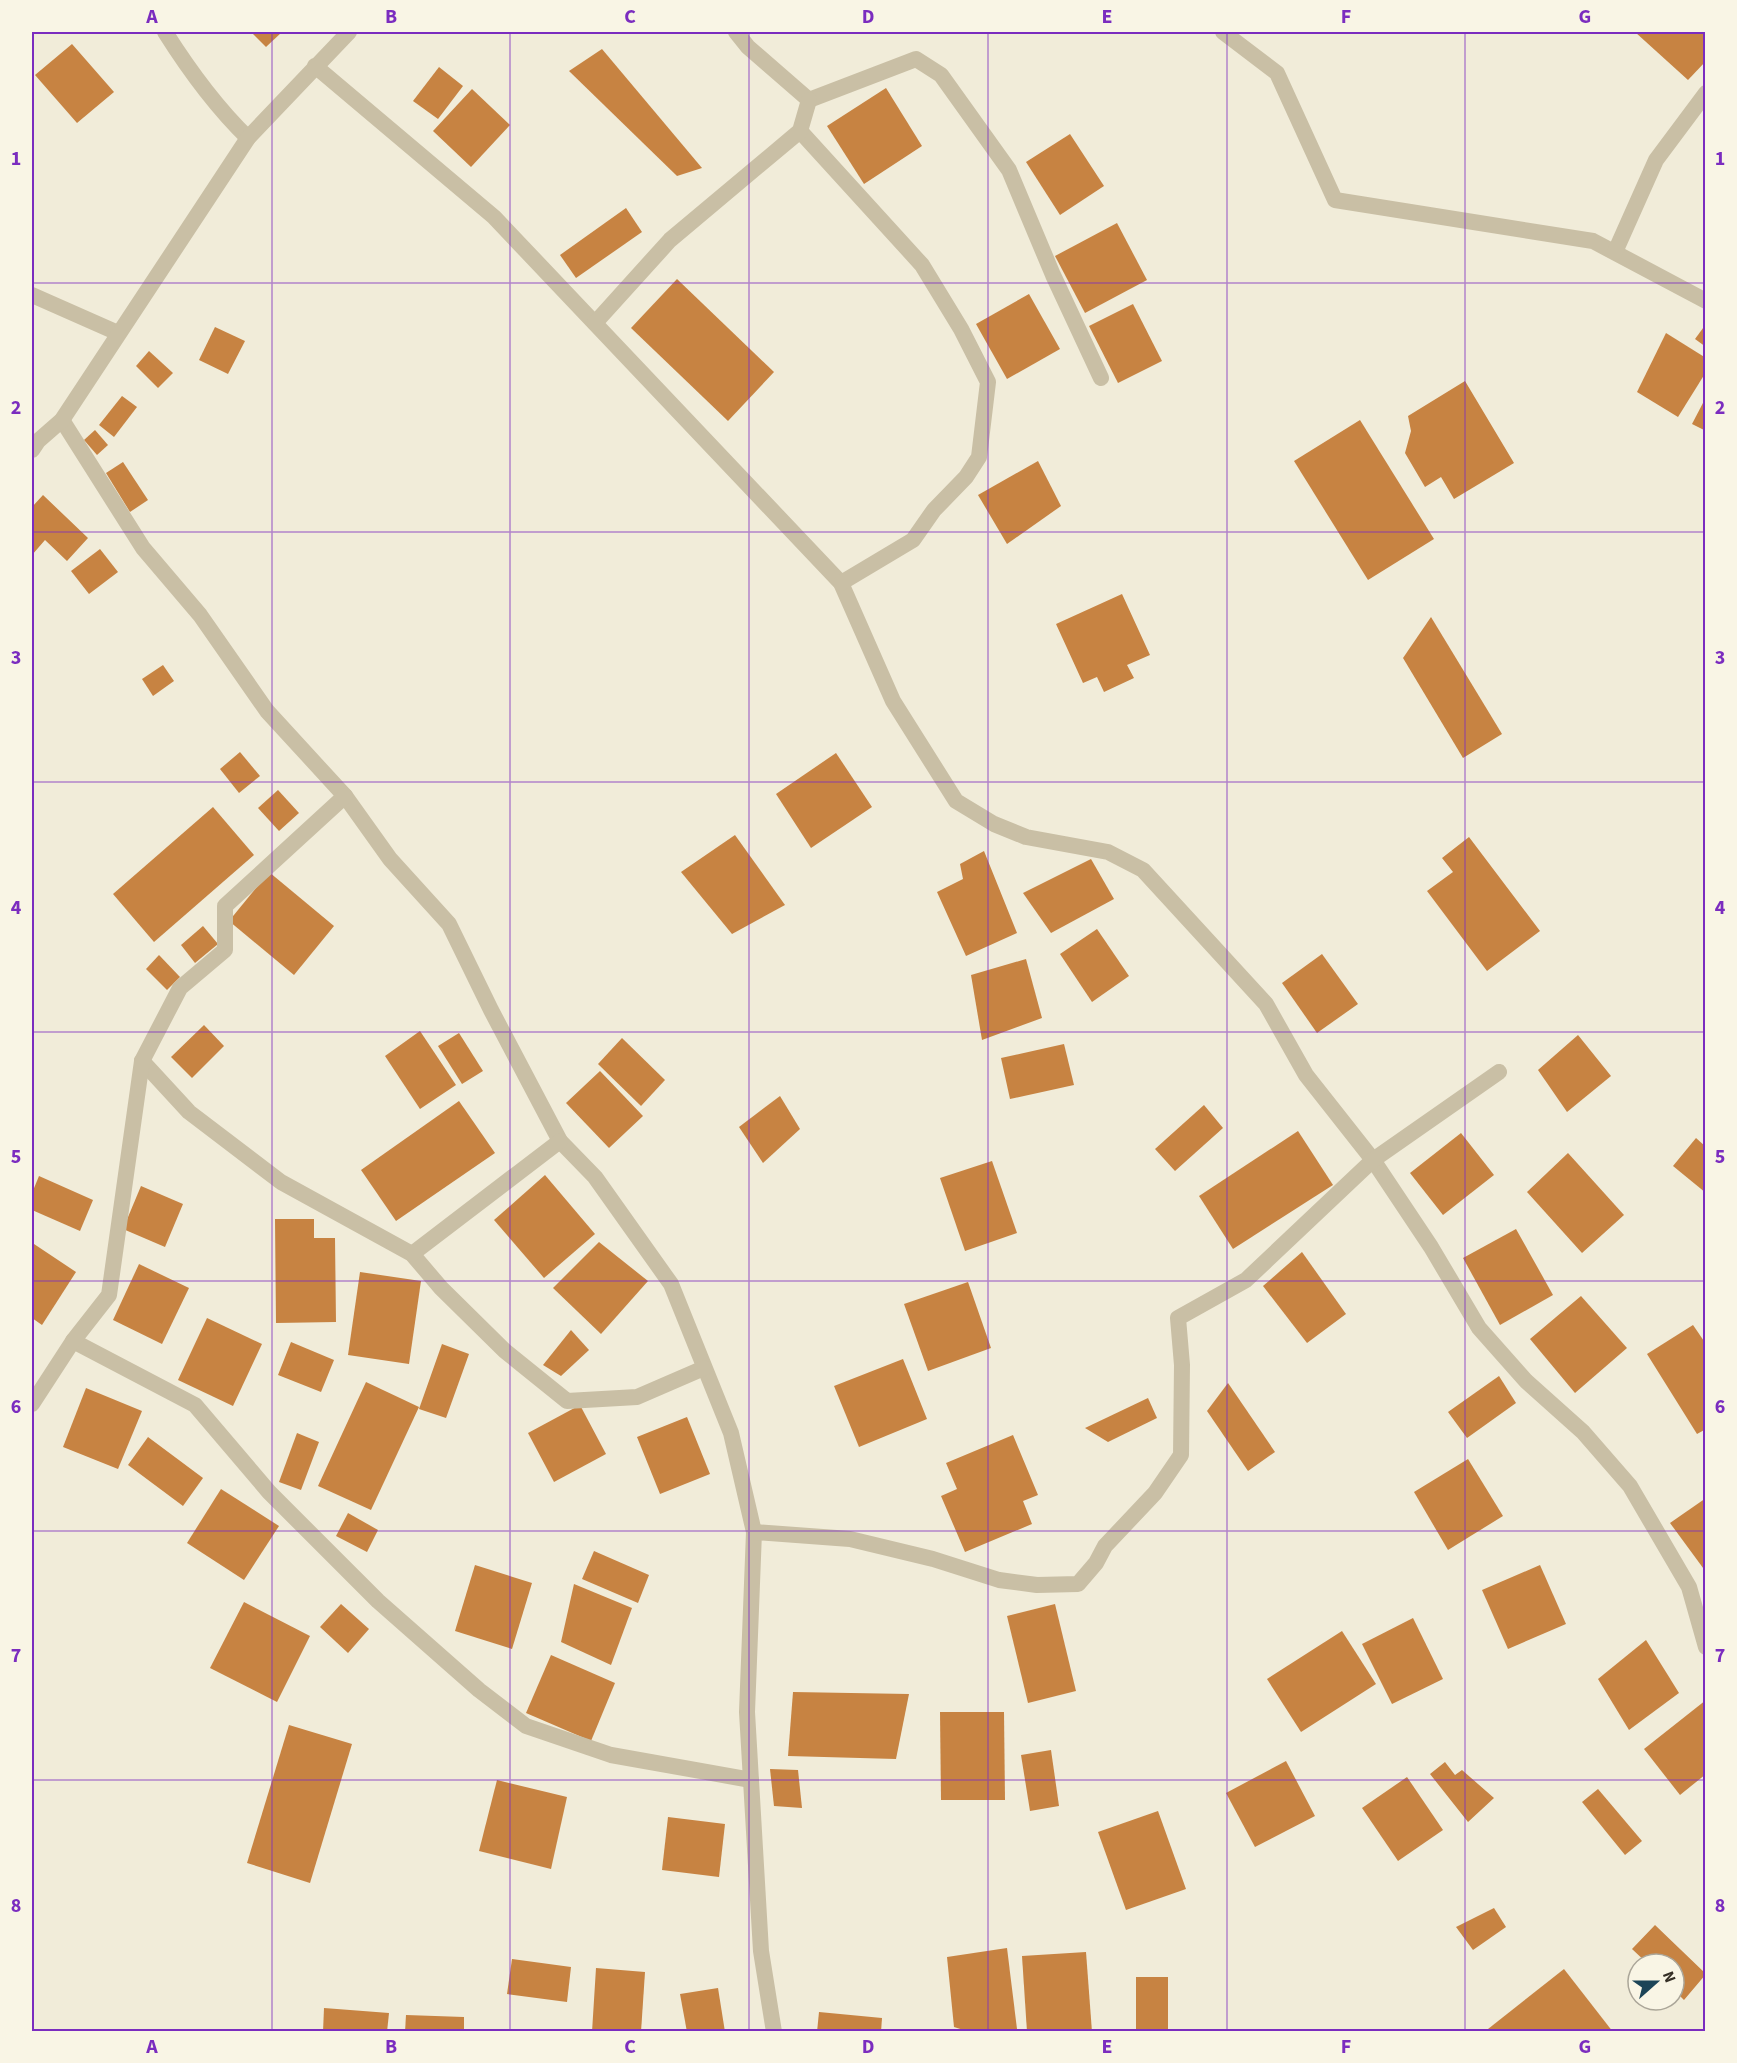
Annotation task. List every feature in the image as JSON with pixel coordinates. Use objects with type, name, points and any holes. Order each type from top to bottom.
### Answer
[{"type":"street","points":[[165,32],[187,66],[225,115],[248,138]]},
{"type":"street","points":[[32,450],[62,420],[248,138],[349,32]]},
{"type":"street","points":[[736,32],[748,47],[809,100]]},
{"type":"street","points":[[1223,32],[1277,73],[1335,200],[1593,241],[1706,301]]},
{"type":"street","points":[[809,100],[916,59],[941,75],[1009,170],[1053,275],[1101,378]]},
{"type":"street","points":[[315,66],[494,217],[841,583],[893,701],[956,801],[994,825],[1026,837],[1108,852],[1143,870],[1266,1004],[1305,1075],[1373,1160],[1431,1247],[1479,1328],[1526,1381],[1582,1432],[1630,1486],[1689,1587],[1706,1647]]},
{"type":"street","points":[[1615,252],[1656,160],[1706,93]]},
{"type":"street","points":[[595,323],[670,240],[800,131],[809,100]]},
{"type":"street","points":[[800,131],[922,266],[961,329],[988,382],[979,457],[966,477],[934,510],[914,540],[841,583]]},
{"type":"street","points":[[32,295],[118,333]]},
{"type":"street","points":[[62,420],[143,548],[200,615],[267,711],[345,796],[390,859],[449,924],[560,1141],[595,1177],[671,1284],[731,1433],[754,1532],[747,1712],[761,1951],[774,2031]]},
{"type":"street","points":[[32,1404],[73,1341],[109,1295],[142,1061],[180,988],[225,950],[225,906],[345,796]]},
{"type":"street","points":[[142,1061],[189,1112],[281,1182],[412,1254],[441,1288],[505,1351],[567,1401],[637,1396],[704,1368]]},
{"type":"street","points":[[754,1532],[850,1539],[933,1559],[999,1580],[1037,1585],[1078,1584],[1096,1563],[1105,1546],[1155,1493],[1181,1455],[1182,1365],[1178,1318],[1246,1280],[1373,1160],[1499,1072]]},
{"type":"street","points":[[412,1254],[560,1141]]},
{"type":"street","points":[[73,1341],[195,1405],[269,1492],[378,1601],[479,1690],[526,1726],[611,1755],[751,1780]]},
{"type":"building","points":[[251,32],[282,32],[266,47]]},
{"type":"building","points":[[1635,32],[1706,32],[1706,61],[1688,80]]},
{"type":"building","points":[[72,44],[114,92],[77,123],[35,75]]},
{"type":"building","points":[[602,49],[702,168],[677,176],[569,71]]},
{"type":"building","points":[[439,67],[463,86],[438,119],[413,101]]},
{"type":"building","points":[[886,88],[922,146],[864,184],[827,126]]},
{"type":"building","points":[[472,89],[510,125],[471,167],[433,131]]},
{"type":"building","points":[[1070,134],[1104,186],[1060,215],[1026,162]]},
{"type":"building","points":[[626,208],[642,232],[576,278],[560,255]]},
{"type":"building","points":[[1117,223],[1147,280],[1085,313],[1055,256]]},
{"type":"building","points":[[677,279],[774,372],[728,421],[631,328]]},
{"type":"building","points":[[1029,294],[1060,349],[1007,379],[976,324]]},
{"type":"building","points":[[1133,304],[1162,361],[1118,383],[1089,326]]},
{"type":"building","points":[[1706,324],[1706,347],[1695,339]]},
{"type":"building","points":[[215,327],[245,341],[228,374],[199,360]]},
{"type":"building","points":[[1666,333],[1706,358],[1706,372],[1678,417],[1637,392]]},
{"type":"building","points":[[149,351],[173,373],[158,388],[136,366]]},
{"type":"building","points":[[1465,381],[1514,463],[1454,499],[1441,477],[1425,487],[1405,453],[1411,431],[1408,416]]},
{"type":"building","points":[[122,396],[137,407],[114,437],[99,425]]},
{"type":"building","points":[[1704,401],[1706,402],[1706,431],[1692,424]]},
{"type":"building","points":[[1360,420],[1434,539],[1368,580],[1294,461]]},
{"type":"building","points":[[95,430],[108,445],[97,455],[84,440]]},
{"type":"building","points":[[1038,461],[1061,506],[1007,544],[978,495]]},
{"type":"building","points":[[123,462],[148,500],[130,512],[106,473]]},
{"type":"building","points":[[43,495],[88,538],[67,561],[45,540],[32,555],[32,507]]},
{"type":"building","points":[[100,549],[118,572],[89,594],[71,571]]},
{"type":"building","points":[[1122,594],[1150,655],[1127,665],[1134,678],[1104,692],[1097,677],[1083,683],[1056,624]]},
{"type":"building","points":[[1431,617],[1502,734],[1463,758],[1403,658]]},
{"type":"building","points":[[163,665],[174,681],[153,696],[142,679]]},
{"type":"building","points":[[240,752],[260,776],[239,793],[220,769]]},
{"type":"building","points":[[836,753],[872,807],[811,848],[776,794]]},
{"type":"building","points":[[278,790],[299,813],[279,831],[258,808]]},
{"type":"building","points":[[213,807],[254,855],[154,942],[113,894]]},
{"type":"building","points":[[735,835],[785,905],[732,934],[681,872]]},
{"type":"building","points":[[1469,837],[1540,931],[1487,971],[1427,891],[1453,872],[1442,858]]},
{"type":"building","points":[[984,851],[1017,933],[966,956],[937,892],[963,879],[960,864]]},
{"type":"building","points":[[1091,859],[1114,899],[1051,933],[1023,893]]},
{"type":"building","points":[[269,872],[334,926],[294,975],[229,921]]},
{"type":"building","points":[[203,926],[218,944],[195,963],[181,945]]},
{"type":"building","points":[[1097,929],[1129,976],[1092,1002],[1060,954]]},
{"type":"building","points":[[1322,954],[1358,1004],[1317,1033],[1282,983]]},
{"type":"building","points":[[159,955],[180,977],[167,990],[146,969]]},
{"type":"building","points":[[1026,959],[1042,1018],[982,1040],[971,975]]},
{"type":"building","points":[[204,1025],[224,1046],[192,1078],[171,1057]]},
{"type":"building","points":[[420,1031],[456,1085],[420,1109],[385,1056]]},
{"type":"building","points":[[459,1033],[483,1071],[462,1084],[438,1046]]},
{"type":"building","points":[[1578,1035],[1611,1076],[1567,1112],[1538,1070]]},
{"type":"building","points":[[622,1038],[665,1080],[641,1106],[598,1064]]},
{"type":"building","points":[[1064,1044],[1074,1085],[1010,1099],[1001,1058]]},
{"type":"building","points":[[600,1071],[643,1116],[609,1148],[566,1103]]},
{"type":"building","points":[[780,1096],[800,1129],[763,1163],[739,1127]]},
{"type":"building","points":[[459,1101],[495,1153],[396,1221],[361,1170]]},
{"type":"building","points":[[1204,1105],[1223,1128],[1175,1171],[1155,1149]]},
{"type":"building","points":[[1298,1131],[1333,1185],[1233,1249],[1199,1196]]},
{"type":"building","points":[[1461,1133],[1494,1175],[1443,1215],[1410,1173]]},
{"type":"building","points":[[1696,1138],[1706,1147],[1706,1193],[1673,1166]]},
{"type":"building","points":[[1568,1153],[1624,1215],[1582,1253],[1527,1192]]},
{"type":"building","points":[[992,1161],[1017,1233],[965,1251],[940,1178]]},
{"type":"building","points":[[545,1175],[595,1234],[544,1278],[494,1220]]},
{"type":"building","points":[[39,1176],[93,1200],[80,1231],[32,1210],[32,1193]]},
{"type":"building","points":[[141,1186],[183,1204],[165,1247],[123,1229]]},
{"type":"building","points":[[275,1219],[314,1219],[314,1238],[335,1238],[336,1322],[276,1323]]},
{"type":"building","points":[[1516,1229],[1553,1295],[1500,1325],[1463,1258]]},
{"type":"building","points":[[599,1242],[648,1281],[601,1334],[553,1288]]},
{"type":"building","points":[[34,1244],[76,1272],[42,1325],[32,1318],[32,1249]]},
{"type":"building","points":[[1302,1252],[1346,1314],[1307,1343],[1263,1286]]},
{"type":"building","points":[[139,1264],[189,1288],[162,1344],[113,1320]]},
{"type":"building","points":[[360,1272],[421,1281],[409,1364],[348,1355]]},
{"type":"building","points":[[968,1282],[991,1348],[928,1371],[904,1304]]},
{"type":"building","points":[[1581,1296],[1627,1348],[1575,1393],[1530,1339]]},
{"type":"building","points":[[207,1318],[262,1344],[233,1406],[178,1380]]},
{"type":"building","points":[[1693,1325],[1706,1344],[1706,1429],[1697,1434],[1647,1354]]},
{"type":"building","points":[[571,1330],[589,1350],[561,1376],[543,1365]]},
{"type":"building","points":[[291,1342],[334,1360],[321,1392],[278,1375]]},
{"type":"building","points":[[442,1344],[469,1354],[446,1418],[419,1409]]},
{"type":"building","points":[[903,1359],[927,1419],[859,1447],[834,1386]]},
{"type":"building","points":[[1499,1376],[1516,1403],[1467,1438],[1448,1412]]},
{"type":"building","points":[[366,1382],[419,1407],[371,1510],[318,1486]]},
{"type":"building","points":[[1228,1383],[1275,1452],[1248,1471],[1207,1411]]},
{"type":"building","points":[[86,1388],[142,1411],[118,1469],[63,1447]]},
{"type":"building","points":[[1148,1398],[1157,1418],[1108,1442],[1085,1428]]},
{"type":"building","points":[[580,1405],[606,1454],[554,1482],[528,1433]]},
{"type":"building","points":[[687,1417],[710,1474],[660,1494],[637,1437]]},
{"type":"building","points":[[297,1433],[319,1442],[301,1490],[279,1482]]},
{"type":"building","points":[[1013,1435],[1038,1495],[1023,1501],[1032,1524],[965,1552],[941,1496],[957,1489],[946,1463]]},
{"type":"building","points":[[148,1437],[203,1478],[183,1506],[128,1465]]},
{"type":"building","points":[[1468,1459],[1503,1516],[1448,1550],[1414,1492]]},
{"type":"building","points":[[221,1489],[279,1526],[244,1580],[187,1543]]},
{"type":"building","points":[[1706,1498],[1706,1572],[1670,1523]]},
{"type":"building","points":[[348,1513],[378,1530],[367,1552],[336,1536]]},
{"type":"building","points":[[594,1551],[649,1575],[638,1603],[582,1579]]},
{"type":"building","points":[[475,1565],[532,1583],[512,1649],[455,1631]]},
{"type":"building","points":[[1540,1565],[1566,1624],[1508,1649],[1482,1590]]},
{"type":"building","points":[[574,1584],[632,1608],[611,1665],[561,1642]]},
{"type":"building","points":[[244,1602],[310,1636],[277,1702],[210,1668]]},
{"type":"building","points":[[341,1604],[369,1629],[348,1653],[320,1627]]},
{"type":"building","points":[[1055,1604],[1076,1691],[1028,1703],[1007,1616]]},
{"type":"building","points":[[1413,1618],[1443,1679],[1392,1704],[1362,1644]]},
{"type":"building","points":[[1342,1631],[1376,1684],[1301,1732],[1267,1679]]},
{"type":"building","points":[[1646,1640],[1679,1693],[1629,1730],[1598,1679]]},
{"type":"building","points":[[551,1655],[615,1683],[591,1741],[526,1713]]},
{"type":"building","points":[[793,1692],[909,1694],[896,1759],[788,1756]]},
{"type":"building","points":[[1706,1700],[1706,1774],[1680,1795],[1644,1749]]},
{"type":"building","points":[[940,1712],[1004,1712],[1005,1800],[941,1800]]},
{"type":"building","points":[[289,1725],[352,1744],[310,1883],[247,1863]]},
{"type":"building","points":[[1051,1750],[1059,1806],[1030,1811],[1021,1755]]},
{"type":"building","points":[[1286,1761],[1315,1816],[1255,1847],[1226,1793]]},
{"type":"building","points":[[1445,1762],[1455,1775],[1462,1770],[1494,1798],[1468,1822],[1430,1774]]},
{"type":"building","points":[[770,1769],[798,1770],[802,1808],[774,1806]]},
{"type":"building","points":[[1407,1777],[1443,1830],[1398,1861],[1362,1808]]},
{"type":"building","points":[[497,1780],[567,1797],[551,1869],[479,1851]]},
{"type":"building","points":[[1598,1789],[1642,1841],[1625,1855],[1582,1802]]},
{"type":"building","points":[[1158,1811],[1186,1889],[1126,1910],[1098,1832]]},
{"type":"building","points":[[668,1817],[725,1824],[719,1877],[662,1870]]},
{"type":"building","points":[[1494,1908],[1506,1927],[1473,1950],[1456,1927]]},
{"type":"building","points":[[1655,1925],[1683,1952],[1635,1952],[1632,1949]]},
{"type":"building","points":[[1007,1948],[1017,2029],[970,2032],[954,2027],[947,1957]]},
{"type":"building","points":[[1086,1952],[1092,2032],[1027,2032],[1022,1956]]},
{"type":"building","points":[[1686,1955],[1706,1974],[1686,1998]]},
{"type":"building","points":[[512,1959],[571,1967],[567,2002],[507,1994]]},
{"type":"building","points":[[596,1968],[645,1972],[641,2032],[592,2032]]},
{"type":"building","points":[[1564,1969],[1613,2032],[1490,2032],[1488,2029]]},
{"type":"building","points":[[1136,1977],[1168,1977],[1168,2032],[1136,2032]]},
{"type":"building","points":[[718,1988],[725,2032],[687,2032],[680,1994]]},
{"type":"building","points":[[324,2008],[389,2013],[387,2032],[323,2032]]},
{"type":"building","points":[[819,2012],[882,2018],[881,2032],[817,2032]]},
{"type":"building","points":[[406,2015],[464,2017],[464,2032],[405,2032]]}]
